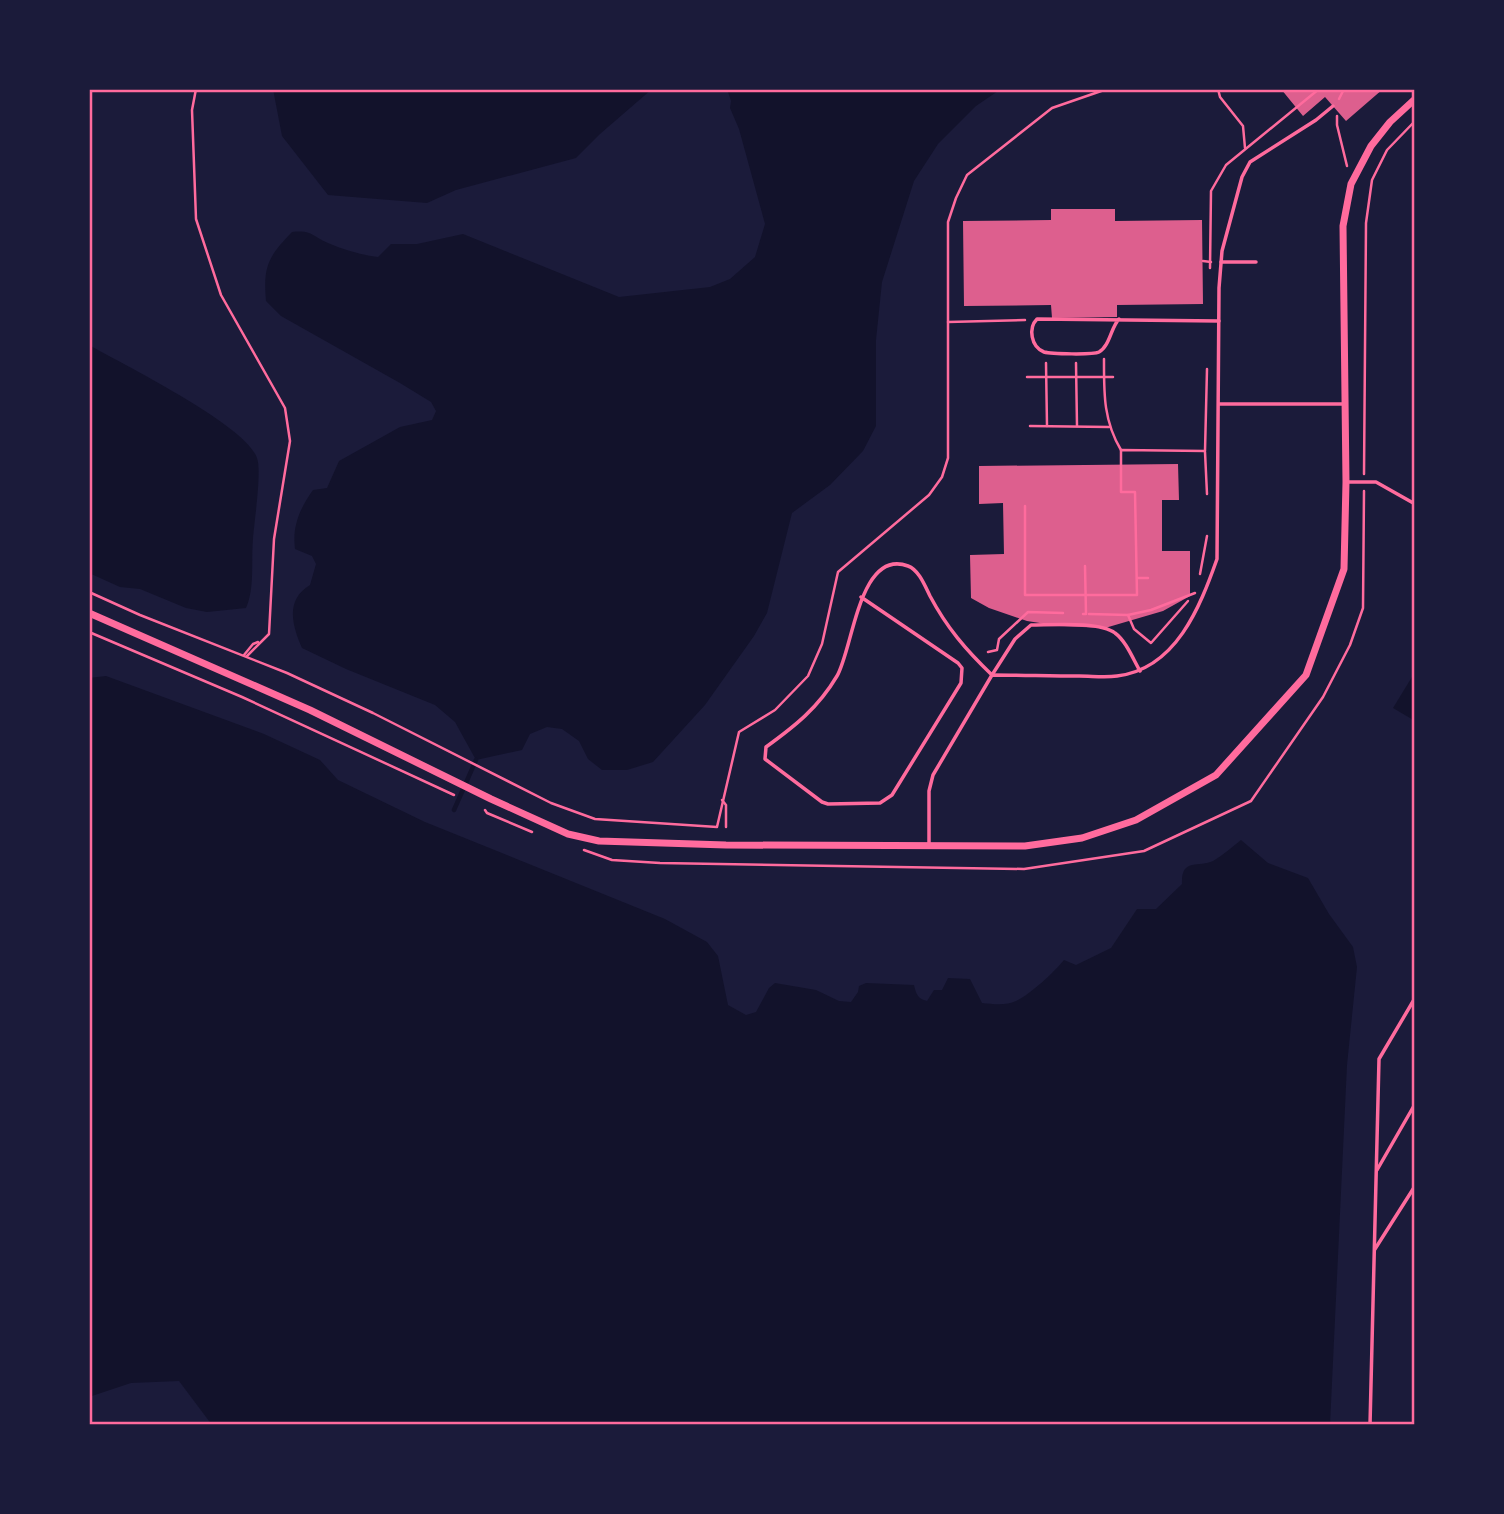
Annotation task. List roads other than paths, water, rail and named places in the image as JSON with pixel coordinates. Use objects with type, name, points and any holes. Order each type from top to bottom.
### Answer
[{"type":"street","points":[[89,614],[310,710],[568,834],[599,841],[929,848],[1024,846],[1082,838],[1136,820],[1216,775],[1306,675],[1344,569],[1346,482],[1343,226],[1351,184],[1377,138],[1415,99]]},
{"type":"lane","points":[[862,597],[958,663],[962,668],[961,684],[892,795],[880,803],[828,804],[765,759],[766,747],[810,714],[839,674],[862,597],[879,571],[893,565],[909,566],[919,575],[946,624],[992,676],[1118,677],[1140,670],[1163,656],[1188,628],[1207,589],[1217,559],[1221,262],[1242,177],[1250,162],[1335,108]]},
{"type":"lane","points":[[1221,262],[1256,262]]},
{"type":"lane","points":[[1119,319],[1103,348],[1095,354],[1046,353],[1037,347],[1032,337],[1032,328],[1037,319],[1119,319],[1219,321]]},
{"type":"lane","points":[[1219,404],[1343,404]]},
{"type":"lane","points":[[1346,482],[1376,482],[1415,504]]},
{"type":"lane","points":[[929,848],[929,791],[933,775],[1015,639],[1031,625],[1098,627],[1111,631],[1122,640],[1140,670]]},
{"type":"lane","points":[[1370,1425],[1379,1059],[1415,998]]},
{"type":"lane","points":[[1376,1172],[1415,1104]]},
{"type":"lane","points":[[1374,1251],[1415,1186]]},
{"type":"waterway","points":[[454,810],[476,760]]}]
